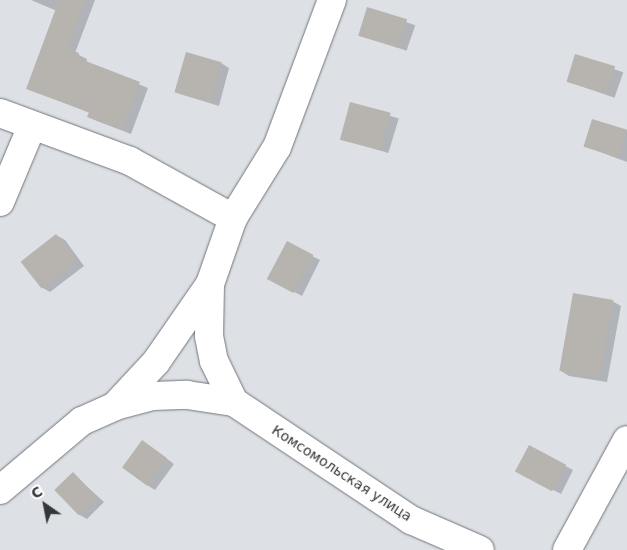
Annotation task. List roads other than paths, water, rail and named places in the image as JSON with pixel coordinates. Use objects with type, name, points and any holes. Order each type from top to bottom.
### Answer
[{"type":"street","name":"Комсомольская улица","points":[[115,406],[156,362],[210,284],[233,218],[277,147],[332,0]]},
{"type":"street","points":[[0,113],[130,160],[233,218]]},
{"type":"street","points":[[0,202],[32,126]]},
{"type":"street","name":"Комсомольская улица","points":[[210,284],[209,336],[214,361],[234,402]]},
{"type":"street","name":"Комсомольская улица","points":[[0,490],[82,421],[115,406],[154,396],[187,395],[234,402],[411,520],[480,550]]},
{"type":"street","points":[[567,550],[627,440]]}]
